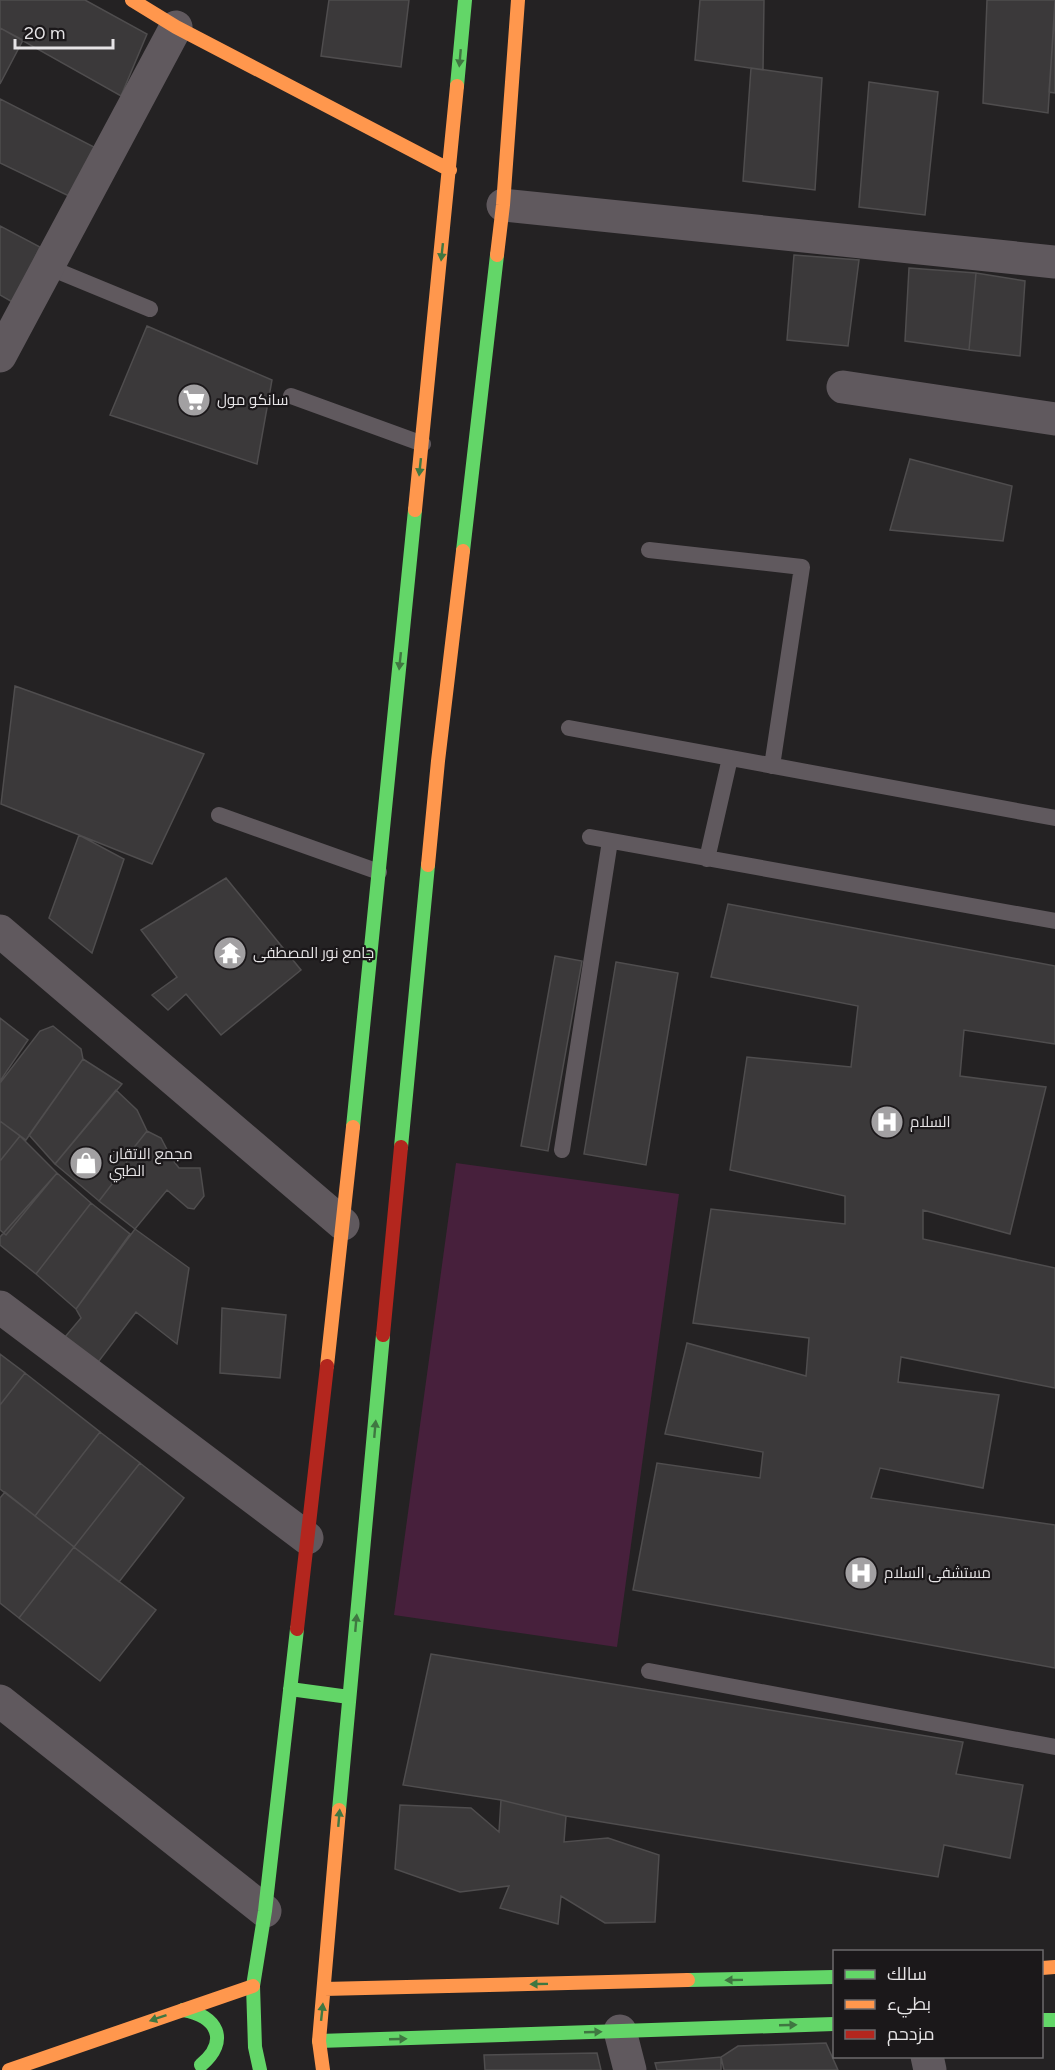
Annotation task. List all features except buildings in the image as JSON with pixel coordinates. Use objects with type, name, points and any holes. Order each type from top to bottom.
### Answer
[{"type":"main road","points":[[132,0],[176,27],[450,170]]},
{"type":"main road","points":[[260,2070],[250,2049],[253,1986],[265,1911],[343,1224],[423,444],[465,0]]},
{"type":"main road","points":[[323,2070],[319,2042],[438,761],[503,205],[518,0]]},
{"type":"main road","points":[[290,1689],[350,1697]]},
{"type":"main road","points":[[324,1989],[833,1977]]},
{"type":"main road","points":[[9,2070],[253,1986]]},
{"type":"main road","points":[[350,2000],[360,1988]]},
{"type":"main road","points":[[183,2010],[201,2013],[215,2025],[218,2044],[209,2060],[201,2065]]},
{"type":"main road","points":[[319,2042],[833,2024]]},
{"type":"main road","points":[[353,2028],[370,2040]]},
{"type":"main road","points":[[186,2070],[223,2058]]},
{"type":"street","points":[[0,356],[176,27]]},
{"type":"street","points":[[503,205],[1055,262]]},
{"type":"street","points":[[843,387],[1055,419]]},
{"type":"street","points":[[0,931],[343,1224]]},
{"type":"street","points":[[0,1307],[308,1538]]},
{"type":"street","points":[[0,1701],[265,1911]]},
{"type":"street","points":[[620,2031],[630,2070]]},
{"type":"lane","points":[[48,267],[150,309]]},
{"type":"lane","points":[[291,396],[423,444]]},
{"type":"lane","points":[[649,550],[802,567],[772,766]]},
{"type":"lane","points":[[569,728],[1055,818]]},
{"type":"lane","points":[[707,859],[730,758]]},
{"type":"lane","points":[[219,815],[379,872]]},
{"type":"lane","points":[[590,837],[1055,921]]},
{"type":"lane","points":[[562,1150],[610,841]]},
{"type":"lane","points":[[649,1671],[1055,1747]]},
{"type":"shaded area","points":[[456,1163],[679,1194],[617,1647],[394,1615]]},
{"type":"traffic: fast","points":[[457,86],[465,0]]},
{"type":"traffic: fast","points":[[463,551],[497,255]]},
{"type":"traffic: fast","points":[[353,1127],[415,510]]},
{"type":"traffic: fast","points":[[401,1147],[428,865]]},
{"type":"traffic: fast","points":[[339,1810],[383,1335]]},
{"type":"traffic: fast","points":[[260,2070],[255,2047],[253,1986],[265,1911],[297,1629]]},
{"type":"traffic: fast","points":[[290,1689],[349,1697]]},
{"type":"traffic: fast","points":[[688,1980],[833,1977]]},
{"type":"traffic: fast","points":[[183,2010],[204,2017],[216,2030],[215,2047],[201,2065]]},
{"type":"traffic: fast","points":[[1043,2020],[1055,2020]]},
{"type":"traffic: fast","points":[[319,2041],[833,2024]]},
{"type":"traffic: slow","points":[[132,0],[176,27],[450,170]]},
{"type":"traffic: slow","points":[[497,255],[503,205],[518,0]]},
{"type":"traffic: slow","points":[[415,510],[457,86]]},
{"type":"traffic: slow","points":[[428,865],[463,551]]},
{"type":"traffic: slow","points":[[327,1366],[353,1127]]},
{"type":"traffic: slow","points":[[323,2070],[319,2041],[339,1810]]},
{"type":"traffic: slow","points":[[1043,1968],[1055,1967]]},
{"type":"traffic: slow","points":[[324,1989],[688,1980]]},
{"type":"traffic: slow","points":[[9,2070],[253,1986]]},
{"type":"traffic: jam","points":[[383,1335],[401,1147]]},
{"type":"traffic: jam","points":[[297,1629],[327,1366]]},
{"type":"place","name":"سانكو مول","points":[[194,400]]},
{"type":"place","name":"جامع نور المصطفى","points":[[230,953]]},
{"type":"place","name":"السلام","points":[[887,1122]]},
{"type":"place","name":"مجمع الاتقان الطبي","points":[[86,1163]]},
{"type":"place","name":"مستشفى السلام","points":[[861,1573]]}]
